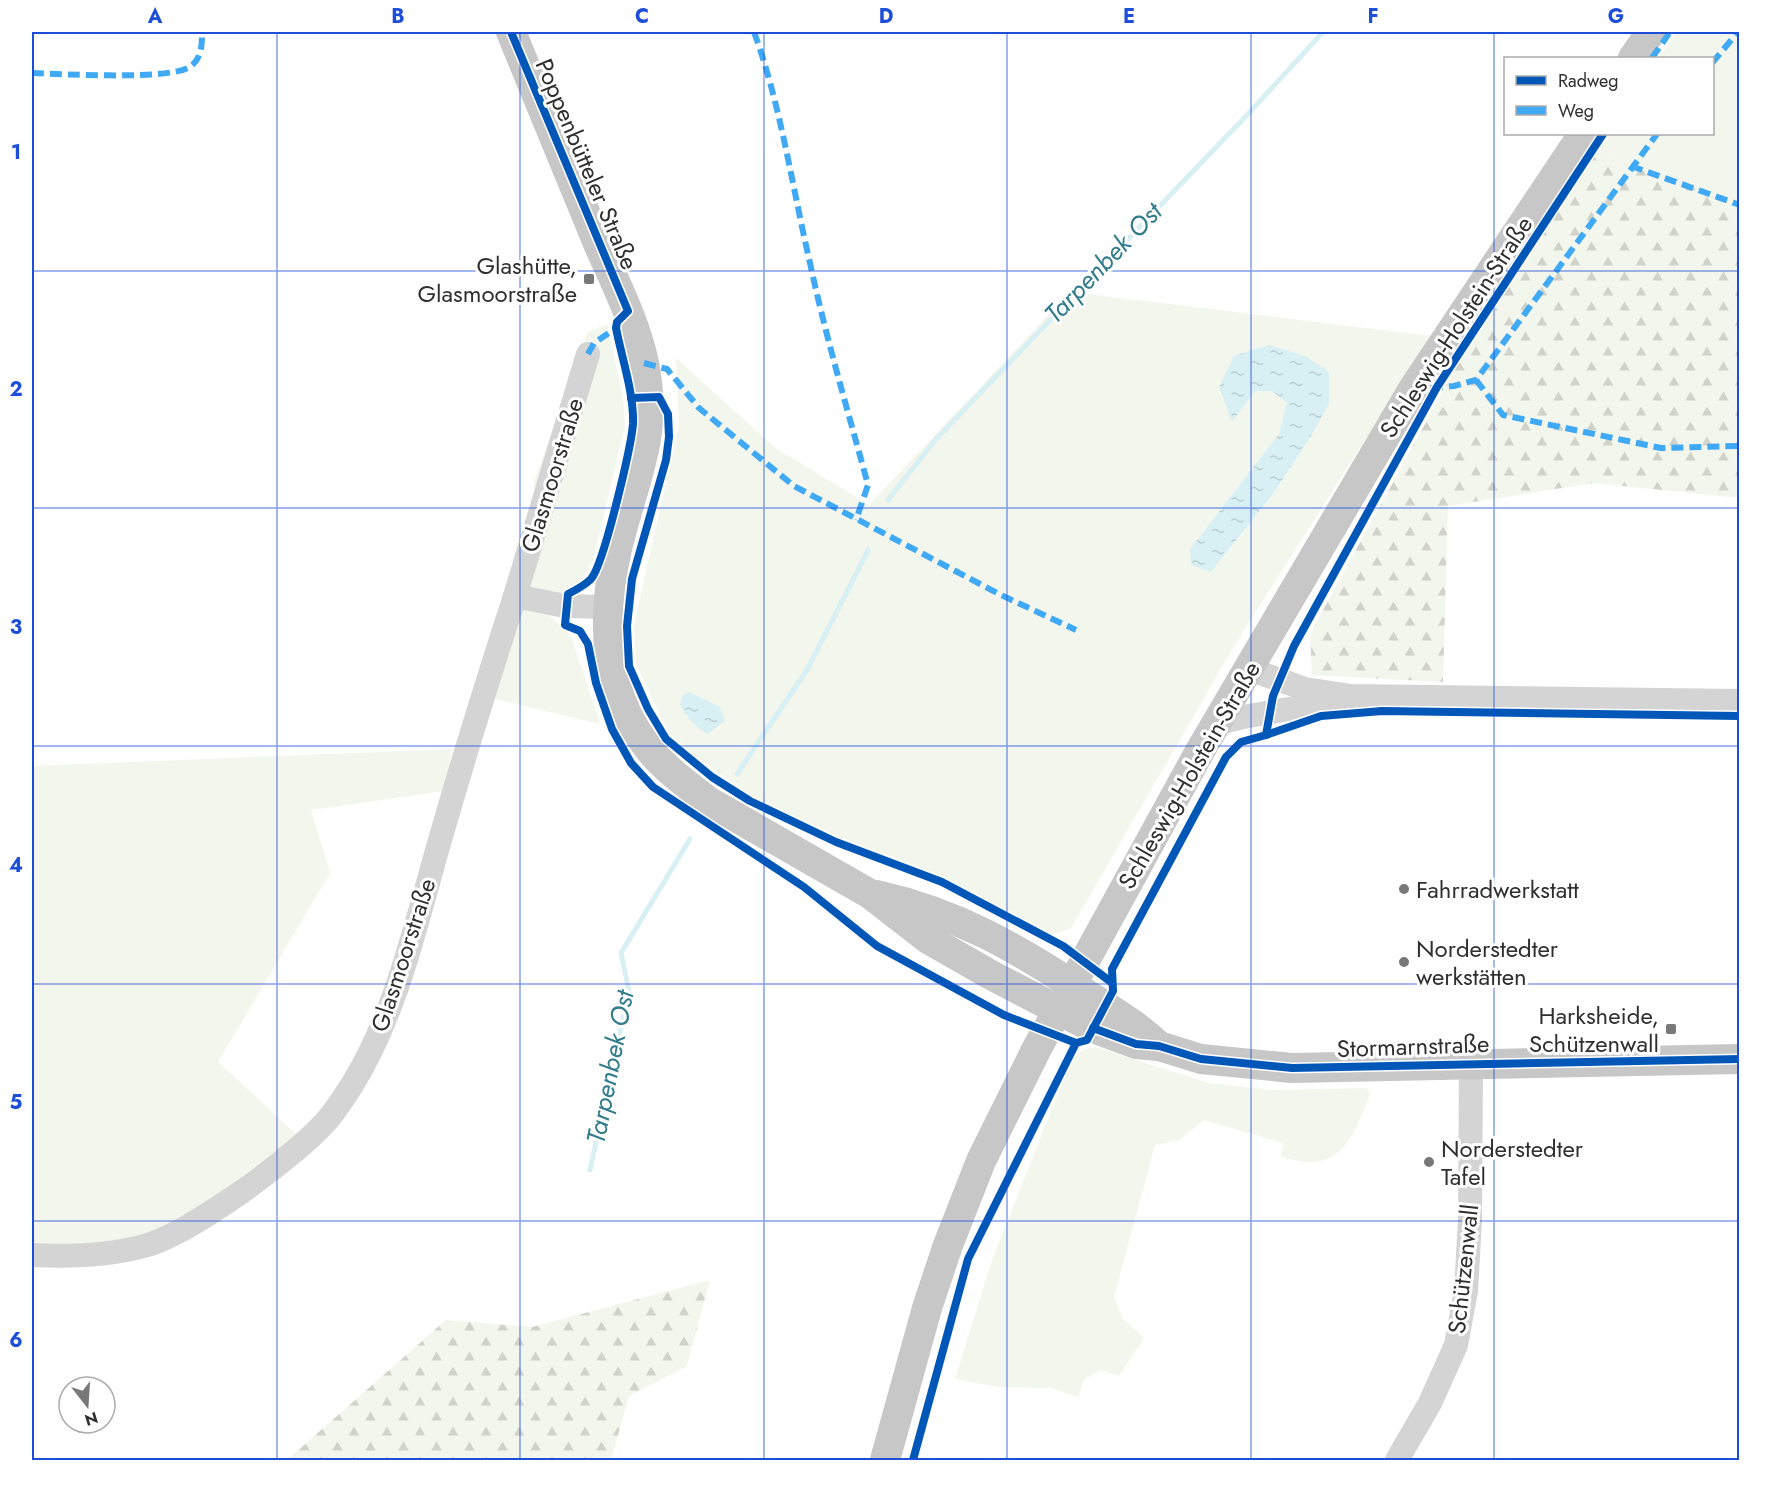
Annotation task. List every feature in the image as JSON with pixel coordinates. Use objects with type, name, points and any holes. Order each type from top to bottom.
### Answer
[{"type":"main road","name":"Poppenbütteler Straße","points":[[511,32],[624,302],[644,363],[649,432],[612,565],[606,607],[608,644],[621,697],[640,737],[651,752],[708,801],[870,894],[928,939],[991,975],[1065,996]]},
{"type":"main road","points":[[1634,57],[1651,32]]},
{"type":"main road","name":"Schleswig-Holstein-Straße","points":[[885,1461],[927,1308],[948,1245],[981,1161],[1065,996],[1216,724],[1413,389],[1582,135]]},
{"type":"main road","name":"Stormarnstraße","points":[[1065,996],[1093,1028],[1124,1041],[1159,1046],[1201,1059],[1292,1068],[1740,1059]]},
{"type":"street","name":"Glasmoorstraße","points":[[32,1255],[101,1255],[146,1246],[170,1235],[208,1214],[288,1155],[328,1119],[353,1084],[387,1015],[588,354]]},
{"type":"street","points":[[515,596],[565,606],[606,607]]},
{"type":"street","points":[[1249,669],[1305,689],[1351,696],[1740,701]]},
{"type":"street","points":[[1216,724],[1253,714],[1310,708],[1351,696]]},
{"type":"street","name":"Schützenwall","points":[[1397,1461],[1430,1403],[1456,1345],[1466,1291],[1470,1220],[1471,1063]]},
{"type":"green space","points":[[1677,32],[1739,32],[1739,203],[1596,153],[1608,135],[1714,135],[1714,57],[1660,57]]},
{"type":"green space","points":[[1596,153],[1739,203],[1739,498],[1594,483],[1448,506],[1443,682],[1312,675],[1310,634],[1456,367]]},
{"type":"green space","points":[[1070,292],[1431,336],[1236,643],[1071,928],[1047,936],[943,877],[839,837],[752,796],[693,755],[667,730],[636,664],[634,625],[679,425],[676,358],[774,447],[869,505]],"holes":[[[1329,372],[1308,441],[1273,494],[1227,553],[1190,549],[1279,434],[1287,403],[1272,391],[1255,391]]]},
{"type":"green space","points":[[607,324],[623,397],[625,426],[593,560],[580,581],[560,596],[509,589],[536,495],[534,482],[588,332]]},
{"type":"green space","points":[[519,607],[547,613],[571,636],[600,724],[491,698]]},
{"type":"green space","points":[[452,749],[444,791],[311,810],[330,873],[218,1062],[297,1135],[204,1204],[143,1236],[74,1246],[32,1242],[32,766]]},
{"type":"green space","points":[[1095,1047],[1209,1083],[1271,1090],[1367,1088],[1370,1094],[1350,1139],[1333,1156],[1322,1161],[1306,1162],[1281,1157],[1283,1143],[1204,1120],[1179,1140],[1155,1145],[1114,1297],[1123,1319],[1144,1338],[1119,1376],[1100,1370],[1084,1380],[1078,1397],[1051,1388],[999,1387],[955,1379],[992,1260],[1067,1071],[1077,1054]]},
{"type":"green space","points":[[710,1280],[687,1366],[629,1396],[611,1460],[287,1460],[446,1320],[532,1327]]},
{"type":"water","points":[[1269,345],[1305,356],[1329,372],[1329,404],[1273,494],[1211,572],[1191,565],[1190,549],[1279,434],[1287,403],[1272,391],[1255,391],[1232,422],[1219,387],[1234,356]]},
{"type":"water","points":[[689,692],[720,707],[725,721],[708,734],[700,729],[688,717],[680,704],[683,695]]},
{"type":"waterway","name":"Tarpenbek Ost","points":[[888,500],[937,438],[1248,114],[1323,32]]},
{"type":"waterway","name":"Tarpenbek Ost","points":[[737,774],[807,670],[868,550]]},
{"type":"waterway","name":"Tarpenbek Ost","points":[[590,1170],[629,991],[621,953],[690,839]]},
{"type":"marked path","points":[[32,73],[136,75],[175,72],[193,65],[199,57],[202,32]]},
{"type":"marked path","points":[[754,32],[772,88],[823,319],[868,485],[856,520]]},
{"type":"marked path","points":[[1653,57],[1670,32]]},
{"type":"marked path","points":[[1714,61],[1738,32]]},
{"type":"marked path","points":[[1413,389],[1454,386],[1476,380],[1656,135]]},
{"type":"marked path","points":[[1631,166],[1740,205]]},
{"type":"marked path","points":[[588,354],[594,343],[616,328]]},
{"type":"marked path","points":[[644,363],[667,369],[699,408],[794,486],[1001,595],[1076,630]]},
{"type":"marked path","points":[[1476,380],[1503,415],[1661,448],[1740,446]]},
{"type":"cycle path","points":[[511,32],[628,311],[617,322],[616,328],[630,388],[633,412],[627,456],[603,552],[591,579],[568,594],[565,625],[580,631],[588,644],[596,683],[612,729],[631,763],[653,787],[804,887],[877,946],[1004,1015],[1076,1043]]},
{"type":"cycle path","points":[[913,1460],[968,1259],[1076,1043],[1087,1040],[1113,991],[1112,969],[1226,757],[1241,742],[1266,735],[1273,696],[1294,646],[1437,387],[1602,135]]},
{"type":"cycle path","points":[[631,398],[659,397],[668,414],[669,437],[666,460],[632,579],[627,626],[629,666],[648,709],[666,739],[712,777],[750,801],[836,842],[942,882],[1063,946],[1111,982]]},
{"type":"cycle path","points":[[1266,735],[1321,716],[1382,711],[1740,716]]},
{"type":"cycle path","points":[[1093,1028],[1136,1044],[1159,1046],[1201,1059],[1292,1068],[1740,1059]]},
{"type":"place","name":"Glashütte, Glasmoorstraße","points":[[589,279]]},
{"type":"place","name":"Fahrradwerkstatt","points":[[1404,889]]},
{"type":"place","name":"Norderstedter werkstätten","points":[[1404,962]]},
{"type":"place","name":"Harksheide, Schützenwall","points":[[1671,1029]]},
{"type":"place","name":"Norderstedter Tafel","points":[[1429,1162]]}]
